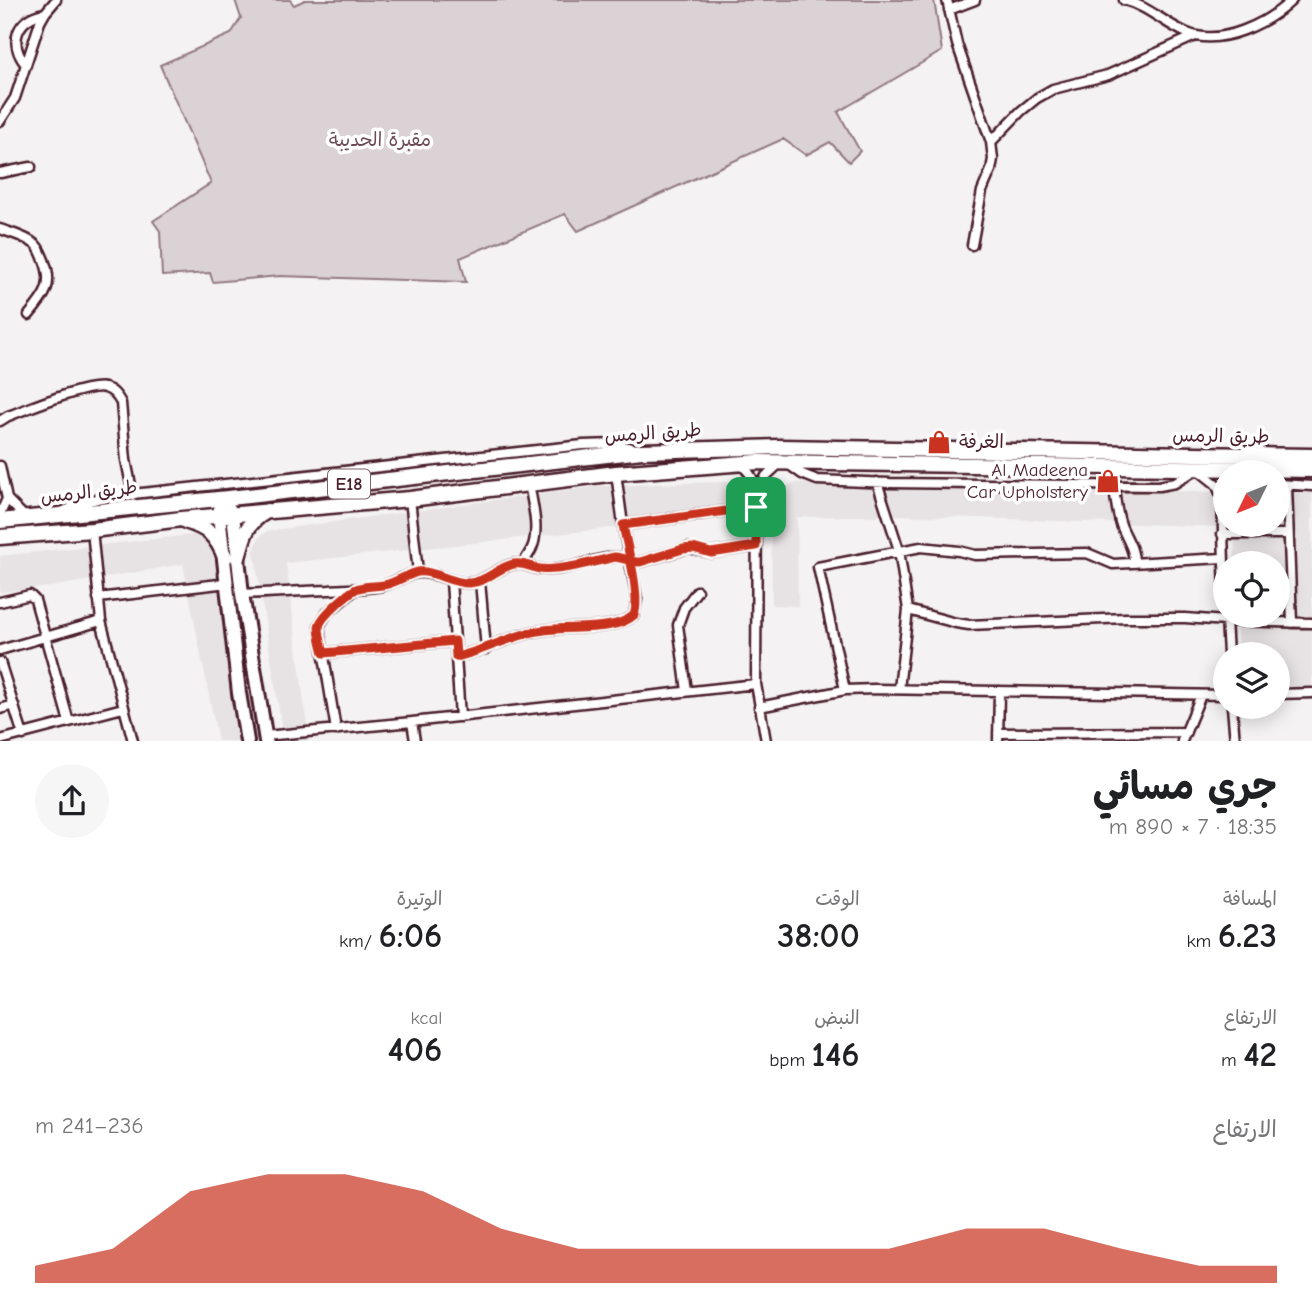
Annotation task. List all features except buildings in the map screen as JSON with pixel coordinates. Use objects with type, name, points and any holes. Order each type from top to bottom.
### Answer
[{"type":"highway","name":"طريق الرمس","points":[[0,521],[55,515],[223,506],[642,451],[779,447],[1312,456]]},
{"type":"highway","name":"طريق الرمس","points":[[0,537],[92,530],[181,519],[223,506],[267,511],[410,499],[616,473],[739,464],[1213,469]]},
{"type":"highway","name":"طريق الرمس","points":[[1290,471],[1312,470]]},
{"type":"highway","points":[[181,519],[209,531],[232,558],[247,528],[267,511]]},
{"type":"main road","points":[[223,506],[232,558],[242,594],[265,739]]},
{"type":"main road","points":[[232,558],[228,583],[239,693],[247,741]]},
{"type":"main road","points":[[239,693],[250,692],[255,696],[260,729],[265,739]]},
{"type":"street","points":[[0,121],[15,98],[35,35],[45,13],[56,0]]},
{"type":"street","points":[[947,0],[957,44],[991,142],[993,159],[982,191],[972,245]]},
{"type":"street","points":[[949,10],[975,0]]},
{"type":"street","points":[[1124,0],[1147,8],[1195,36],[1218,37],[1241,31],[1277,14],[1293,0]]},
{"type":"street","points":[[26,65],[16,48],[16,37],[26,20],[45,13]]},
{"type":"street","points":[[991,142],[1021,111],[1053,89],[1108,75],[1195,36]]},
{"type":"street","points":[[0,173],[31,167]]},
{"type":"street","points":[[0,229],[37,246],[47,267],[49,284],[29,315]]},
{"type":"street","points":[[0,421],[81,391],[102,387],[110,390],[121,403],[132,495]]},
{"type":"street","points":[[55,515],[85,502],[105,498],[583,445],[614,444],[642,451]]},
{"type":"street","points":[[757,494],[766,476],[783,463],[811,478],[877,482],[1164,486],[1175,483],[1197,468],[1213,481]]},
{"type":"street","points":[[739,464],[752,476],[757,494],[755,684],[766,741]]},
{"type":"street","points":[[0,466],[6,499],[26,518]]},
{"type":"street","points":[[456,657],[486,649],[520,635],[544,630],[623,623],[634,615],[637,599],[616,473]]},
{"type":"street","points":[[877,482],[899,550],[908,610],[899,689]]},
{"type":"street","points":[[523,563],[534,539],[529,484]]},
{"type":"street","points":[[1114,485],[1119,517],[1135,562]]},
{"type":"street","points":[[1290,486],[1312,486]]},
{"type":"street","points":[[0,514],[6,499]]},
{"type":"street","points":[[410,499],[418,572]]},
{"type":"street","points":[[623,525],[756,507]]},
{"type":"street","points":[[92,530],[101,621],[133,741]]},
{"type":"street","points":[[1288,537],[1292,622],[1312,623]]},
{"type":"street","points":[[242,594],[383,586],[418,572],[451,581],[471,583],[508,566],[523,563],[539,569],[553,569],[615,557],[635,562],[645,561],[688,548],[711,553],[756,546]]},
{"type":"street","points":[[845,690],[818,567],[921,547],[975,555],[1087,553],[1113,564],[1213,558]]},
{"type":"street","points":[[451,581],[460,717]]},
{"type":"street","points":[[480,581],[486,649]]},
{"type":"street","points":[[98,598],[228,583]]},
{"type":"street","points":[[336,730],[319,626],[327,613],[357,588]]},
{"type":"street","points":[[687,691],[678,625],[684,608],[697,591]]},
{"type":"street","points":[[0,602],[33,596],[47,637],[69,722]]},
{"type":"street","points":[[908,610],[969,625],[1126,618],[1213,619]]},
{"type":"street","points":[[0,650],[101,621]]},
{"type":"street","points":[[324,653],[455,641]]},
{"type":"street","points":[[0,662],[23,735]]},
{"type":"street","points":[[265,739],[311,736],[336,730],[755,684]]},
{"type":"street","points":[[760,706],[845,690],[1213,695]]},
{"type":"street","points":[[999,691],[998,737],[1184,737],[1201,695]]},
{"type":"street","points":[[1290,694],[1312,693]]},
{"type":"street","points":[[0,709],[14,705]]},
{"type":"street","points":[[0,740],[123,708]]},
{"type":"street","points":[[1233,719],[1235,741]]},
{"type":"street","points":[[412,722],[415,741]]},
{"type":"street","points":[[37,731],[41,741]]},
{"type":"shaded area","points":[[753,481],[753,513],[286,563],[309,741],[284,741],[254,551],[258,539],[267,531],[600,486]]},
{"type":"shaded area","points":[[797,483],[1213,492],[1213,527],[899,515],[797,517],[798,606],[772,605],[771,498],[782,487]]},
{"type":"shaded area","points":[[1290,493],[1312,493],[1312,688],[1290,689],[1290,642],[1237,642],[1237,628],[1290,628],[1290,551],[1235,551],[1234,537],[1290,537]]},
{"type":"shaded area","points":[[210,533],[247,741],[218,741],[183,564],[50,587],[0,592],[0,556]]},
{"type":"green space","name":"مقبرة الحديبة","points":[[235,0],[290,0],[294,5],[305,0],[934,0],[942,51],[838,112],[860,151],[849,162],[830,142],[806,155],[783,139],[578,231],[565,214],[460,258],[466,282],[280,276],[213,282],[210,273],[162,276],[160,231],[153,221],[211,183],[160,65],[231,34],[241,18]]},
{"type":"place","name":"الغرفة","points":[[939,442]]},
{"type":"place","name":"Al Madeena Car Upholstery","points":[[1108,481]]},
{"type":"route","points":[[756,507],[623,525],[629,560],[637,599],[634,615],[623,623],[544,630],[520,635],[486,649],[456,657],[455,641],[324,653],[319,626],[321,620],[357,588],[383,586],[418,572],[460,583],[471,583],[515,563],[539,569],[553,569],[615,557],[622,558],[629,560],[635,562],[640,562],[688,548],[711,553],[756,546],[756,507]]}]
